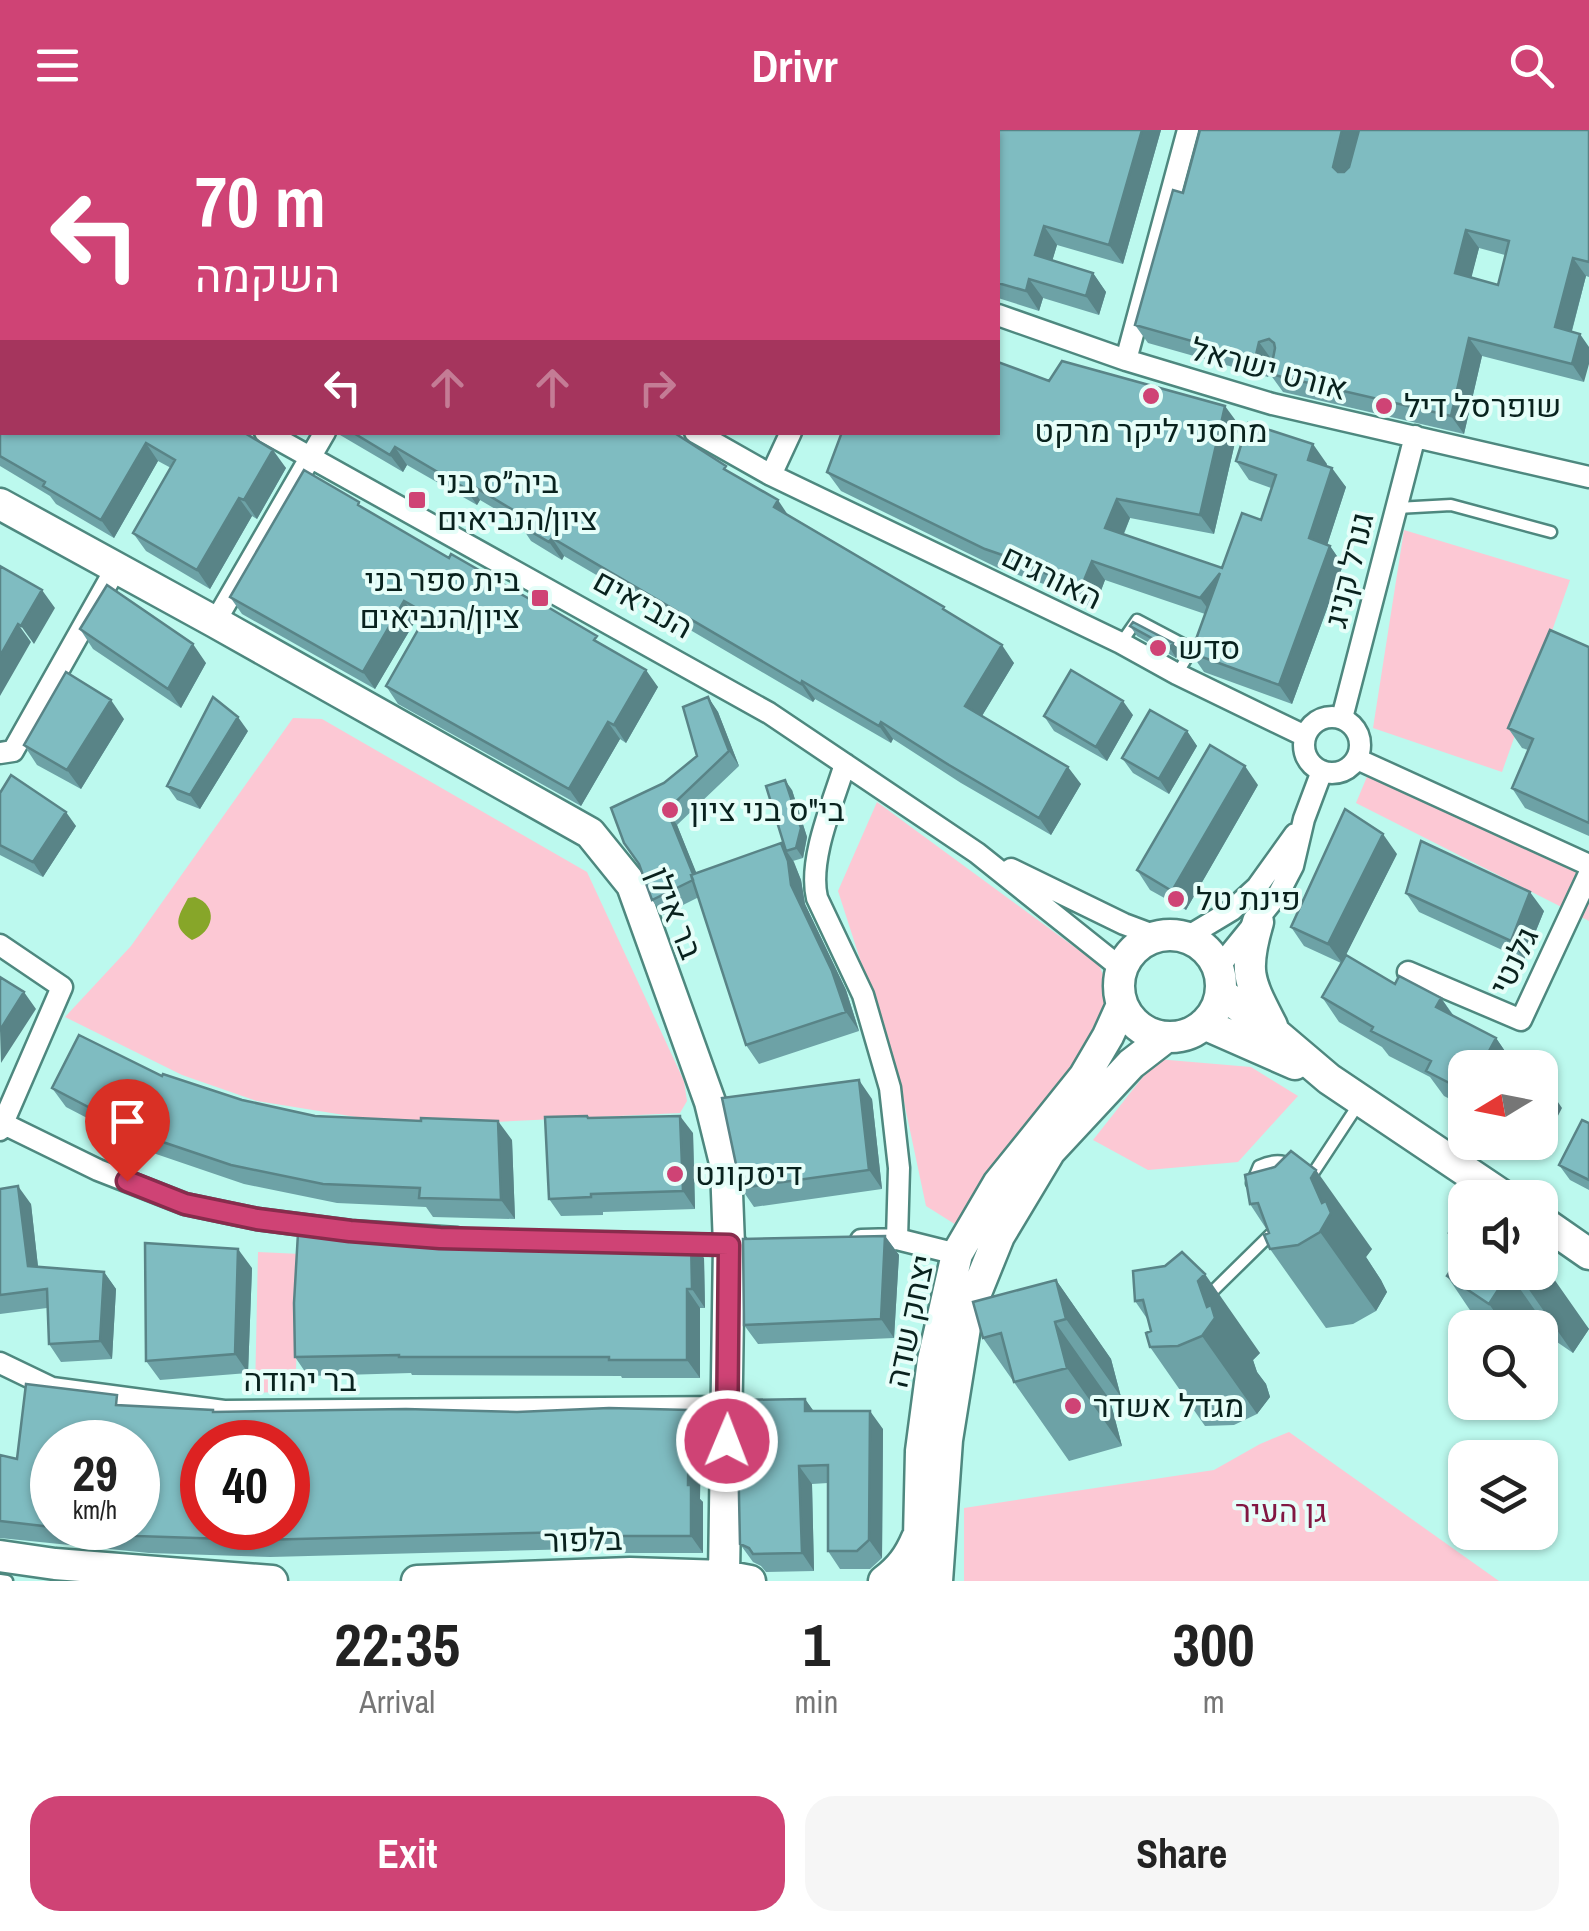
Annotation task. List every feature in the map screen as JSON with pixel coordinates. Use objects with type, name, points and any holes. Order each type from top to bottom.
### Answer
[{"type":"street","points":[[1126,360],[1188,130]]},
{"type":"street","name":"אורט ישראל","points":[[1000,316],[1126,360],[1414,436],[1589,477]]},
{"type":"street","name":"הנביאים","points":[[270,435],[769,714],[977,854],[1121,968]]},
{"type":"street","points":[[215,622],[323,435]]},
{"type":"street","name":"האורגים","points":[[700,435],[771,475],[1121,642],[1177,674],[1306,736]]},
{"type":"street","points":[[771,475],[789,435]]},
{"type":"street","name":"גנרל קניג","points":[[1342,718],[1414,436]]},
{"type":"street","name":"בר אילן","points":[[0,504],[590,833],[632,885],[710,1102],[726,1167],[728,1407],[737,1579]]},
{"type":"street","points":[[0,752],[14,751],[116,568]]},
{"type":"street","points":[[1342,718],[1359,735],[1357,758],[1346,770],[1322,771],[1307,757],[1306,736],[1320,719],[1342,718]]},
{"type":"street","points":[[1357,758],[1589,864]]},
{"type":"street","points":[[845,764],[814,870],[814,883],[863,995],[890,1088],[899,1168],[897,1239]]},
{"type":"street","points":[[1219,981],[1279,894],[1292,866],[1322,771]]},
{"type":"street","points":[[1172,936],[1200,944],[1211,955],[1219,981],[1215,1010],[1204,1024],[1193,1032],[1166,1037],[1140,1028],[1122,1004],[1118,992],[1121,968],[1129,954],[1142,942],[1172,936],[1232,910],[1256,888],[1304,819]]},
{"type":"street","name":"הנביאים","points":[[977,854],[1124,924],[1172,936]]},
{"type":"street","name":"גלנטי","points":[[1408,972],[1521,1020],[1589,874]]},
{"type":"street","points":[[1258,922],[1249,951],[1250,983],[1276,1034]]},
{"type":"street","points":[[0,944],[62,987],[1,1126],[185,1204],[257,1219],[350,1231],[478,1238]]},
{"type":"street","points":[[1219,981],[1329,1079],[1480,1180]]},
{"type":"street","name":"יצחק שדה","points":[[918,1581],[921,1451],[932,1360],[957,1254],[998,1184],[1084,1077],[1122,1004]]},
{"type":"street","points":[[1204,1024],[1329,1079]]},
{"type":"street","name":"יצחק שדה","points":[[937,1581],[947,1440],[967,1315],[999,1236],[1050,1151],[1100,1094],[1166,1037]]},
{"type":"street","points":[[1558,1232],[1589,1254]]},
{"type":"street","points":[[841,1241],[897,1239],[957,1254]]},
{"type":"street","points":[[652,1243],[766,1244]]},
{"type":"street","name":"בר יהודה","points":[[0,1363],[52,1388],[224,1411],[728,1407]]},
{"type":"street","points":[[884,1581],[899,1569],[918,1536]]},
{"type":"street","points":[[0,1556],[272,1581]]},
{"type":"street","name":"בלפור","points":[[417,1581],[630,1573],[737,1579]]},
{"type":"lane","points":[[1396,508],[1451,505],[1550,532]]},
{"type":"lane","points":[[1121,642],[1137,620],[1192,649],[1177,674]]},
{"type":"lane","points":[[1302,1190],[1362,1100]]},
{"type":"lane","points":[[1254,1193],[1252,1180],[1260,1166],[1285,1161],[1298,1170]]},
{"type":"lane","points":[[1213,1291],[1282,1221]]},
{"type":"green space","points":[[1404,530],[1570,580],[1502,772],[1373,728]]},
{"type":"green space","points":[[293,718],[322,719],[587,872],[684,1081],[687,1101],[680,1113],[412,1126],[257,1101],[182,1075],[65,1017],[131,946]]},
{"type":"green space","points":[[1374,760],[1589,864],[1589,921],[1356,803]]},
{"type":"green space","points":[[877,802],[1099,965],[1110,991],[1110,1009],[1096,1048],[961,1228],[926,1206],[900,1083],[838,891]]},
{"type":"green space","points":[[1157,1059],[1251,1067],[1298,1096],[1238,1162],[1148,1170],[1093,1140]]},
{"type":"green space","points":[[258,1252],[301,1254],[295,1391],[255,1393]]},
{"type":"green space","name":"גן העיר","points":[[1289,1432],[1448,1545],[1448,1550],[1455,1550],[1499,1581],[964,1581],[964,1508],[1214,1470]]},
{"type":"shaded area","points":[[195,897],[208,906],[211,919],[205,931],[192,940],[178,921],[188,898]]},
{"type":"building","points":[[1000,130],[1142,130],[1109,245],[1044,226],[1035,255],[1093,273],[1086,296],[1029,279],[1026,291],[1000,284]]},
{"type":"building","points":[[1200,130],[1342,130],[1333,167],[1344,172],[1349,167],[1359,130],[1589,130],[1589,262],[1573,258],[1555,327],[1580,334],[1572,364],[1469,338],[1451,416],[1270,374],[1275,348],[1269,339],[1259,342],[1255,359],[1135,325],[1173,190],[1183,193]],"holes":[[[1466,230],[1509,241],[1498,285],[1455,273]]]},
{"type":"building","points":[[1062,361],[1225,406],[1200,515],[1117,499],[1105,528],[1222,568],[1242,513],[1261,520],[1276,475],[1236,461],[1248,423],[1313,444],[1308,460],[1332,468],[1309,538],[1330,546],[1279,685],[1191,653],[1220,573],[1200,598],[1092,561],[1080,590],[1045,573],[1046,570],[985,549],[827,472],[841,435],[1000,435],[1000,363],[1049,381]]},
{"type":"building","points":[[0,435],[248,435],[273,450],[244,500],[239,498],[197,570],[133,533],[175,460],[146,443],[101,520],[0,456]]},
{"type":"building","points":[[357,435],[678,435],[726,466],[724,469],[778,500],[774,507],[1002,645],[965,706],[1068,767],[1039,818],[881,722],[879,726],[802,681],[801,684],[552,538],[549,542],[518,524],[523,516],[468,483],[465,488],[395,447],[390,455]]},
{"type":"building","points":[[304,470],[449,558],[451,554],[534,599],[646,670],[614,725],[608,722],[569,789],[386,686],[427,614],[404,601],[363,672],[230,597]]},
{"type":"building","points":[[0,566],[42,590],[0,656]]},
{"type":"building","points":[[107,585],[193,644],[168,689],[80,629]]},
{"type":"building","points":[[1133,622],[1173,643],[1170,648],[1130,626]]},
{"type":"building","points":[[1550,630],[1589,647],[1589,823],[1512,788],[1533,739],[1508,728]]},
{"type":"building","points":[[1071,670],[1123,701],[1096,747],[1044,716]]},
{"type":"building","points":[[66,672],[111,700],[67,770],[24,745]]},
{"type":"building","points":[[213,697],[238,717],[190,795],[167,786]]},
{"type":"building","name":"בי\"ס בני ציון","points":[[708,697],[729,751],[667,810],[693,880],[652,900],[611,808],[664,783],[697,756],[683,707]]},
{"type":"building","points":[[1150,710],[1187,731],[1159,779],[1122,758]]},
{"type":"building","points":[[1210,745],[1245,766],[1172,891],[1137,870]]},
{"type":"building","points":[[11,775],[66,812],[33,862],[0,845],[0,793]]},
{"type":"building","points":[[785,780],[801,828],[796,848],[786,851],[766,786]]},
{"type":"building","points":[[1345,809],[1383,834],[1328,944],[1291,927]]},
{"type":"building","points":[[1421,841],[1530,892],[1511,941],[1406,893]]},
{"type":"building","points":[[781,843],[791,885],[832,971],[846,1012],[746,1045],[691,875]]},
{"type":"building","points":[[1346,955],[1395,984],[1399,976],[1441,998],[1436,1007],[1496,1038],[1490,1050],[1448,1050],[1448,1082],[1426,1071],[1431,1061],[1371,1031],[1373,1027],[1322,997]]},
{"type":"building","points":[[0,977],[24,992],[0,1030]]},
{"type":"building","points":[[79,1035],[162,1076],[315,1116],[498,1121],[501,1200],[419,1198],[420,1188],[323,1184],[231,1165],[142,1135],[52,1088]]},
{"type":"building","points":[[859,1080],[869,1170],[741,1188],[722,1098]]},
{"type":"building","points":[[680,1116],[683,1191],[549,1199],[545,1117]]},
{"type":"building","points":[[1582,1120],[1589,1123],[1589,1180],[1559,1165]]},
{"type":"building","points":[[1291,1151],[1316,1170],[1311,1178],[1331,1213],[1320,1232],[1298,1245],[1270,1249],[1264,1235],[1269,1233],[1258,1203],[1250,1204],[1245,1175],[1275,1167]]},
{"type":"building","points":[[18,1186],[28,1266],[104,1272],[100,1341],[49,1344],[47,1289],[0,1295],[0,1189]]},
{"type":"building","points":[[298,1233],[691,1240],[687,1360],[295,1357]]},
{"type":"building","points":[[885,1236],[881,1319],[744,1325],[743,1239]]},
{"type":"building","points":[[145,1243],[238,1249],[235,1354],[146,1361]]},
{"type":"building","points":[[1182,1252],[1205,1274],[1198,1281],[1215,1318],[1202,1336],[1178,1346],[1150,1347],[1146,1333],[1151,1331],[1143,1300],[1135,1301],[1133,1271],[1165,1266]]},
{"type":"building","points":[[1056,1280],[1066,1319],[1055,1322],[1067,1368],[1014,1382],[1001,1333],[983,1338],[973,1302]]},
{"type":"building","points":[[1468,1290],[1498,1290],[1489,1304]]},
{"type":"building","points":[[26,1384],[117,1395],[116,1405],[213,1412],[689,1410],[691,1536],[610,1536],[610,1531],[310,1539],[310,1420],[180,1420],[180,1537],[160,1537],[160,1420],[30,1420],[30,1524],[0,1521],[0,1455],[17,1459]]},
{"type":"building","points":[[805,1399],[805,1411],[870,1411],[869,1540],[857,1551],[828,1551],[828,1465],[799,1466],[802,1553],[753,1554],[740,1544],[737,1400]]},
{"type":"place","name":"מחסני ליקר מרקט","points":[[1151,396]]},
{"type":"place","name":"שופרסל דיל","points":[[1384,406]]},
{"type":"place","name":"ביה״ס בני ציון/הנביאים","points":[[417,500]]},
{"type":"place","name":"בית ספר בני ציון/הנביאים","points":[[540,598]]},
{"type":"place","name":"סדש","points":[[1158,648]]},
{"type":"place","name":"בי\"ס בני ציון","points":[[670,810]]},
{"type":"place","name":"פינת טל","points":[[1176,899]]},
{"type":"place","name":"דיסקונט","points":[[675,1174]]},
{"type":"place","name":"מגדל אשדר","points":[[1073,1406]]},
{"type":"route","points":[[127,1181],[185,1204],[257,1219],[350,1231],[440,1238],[729,1245],[727,1441]]}]
